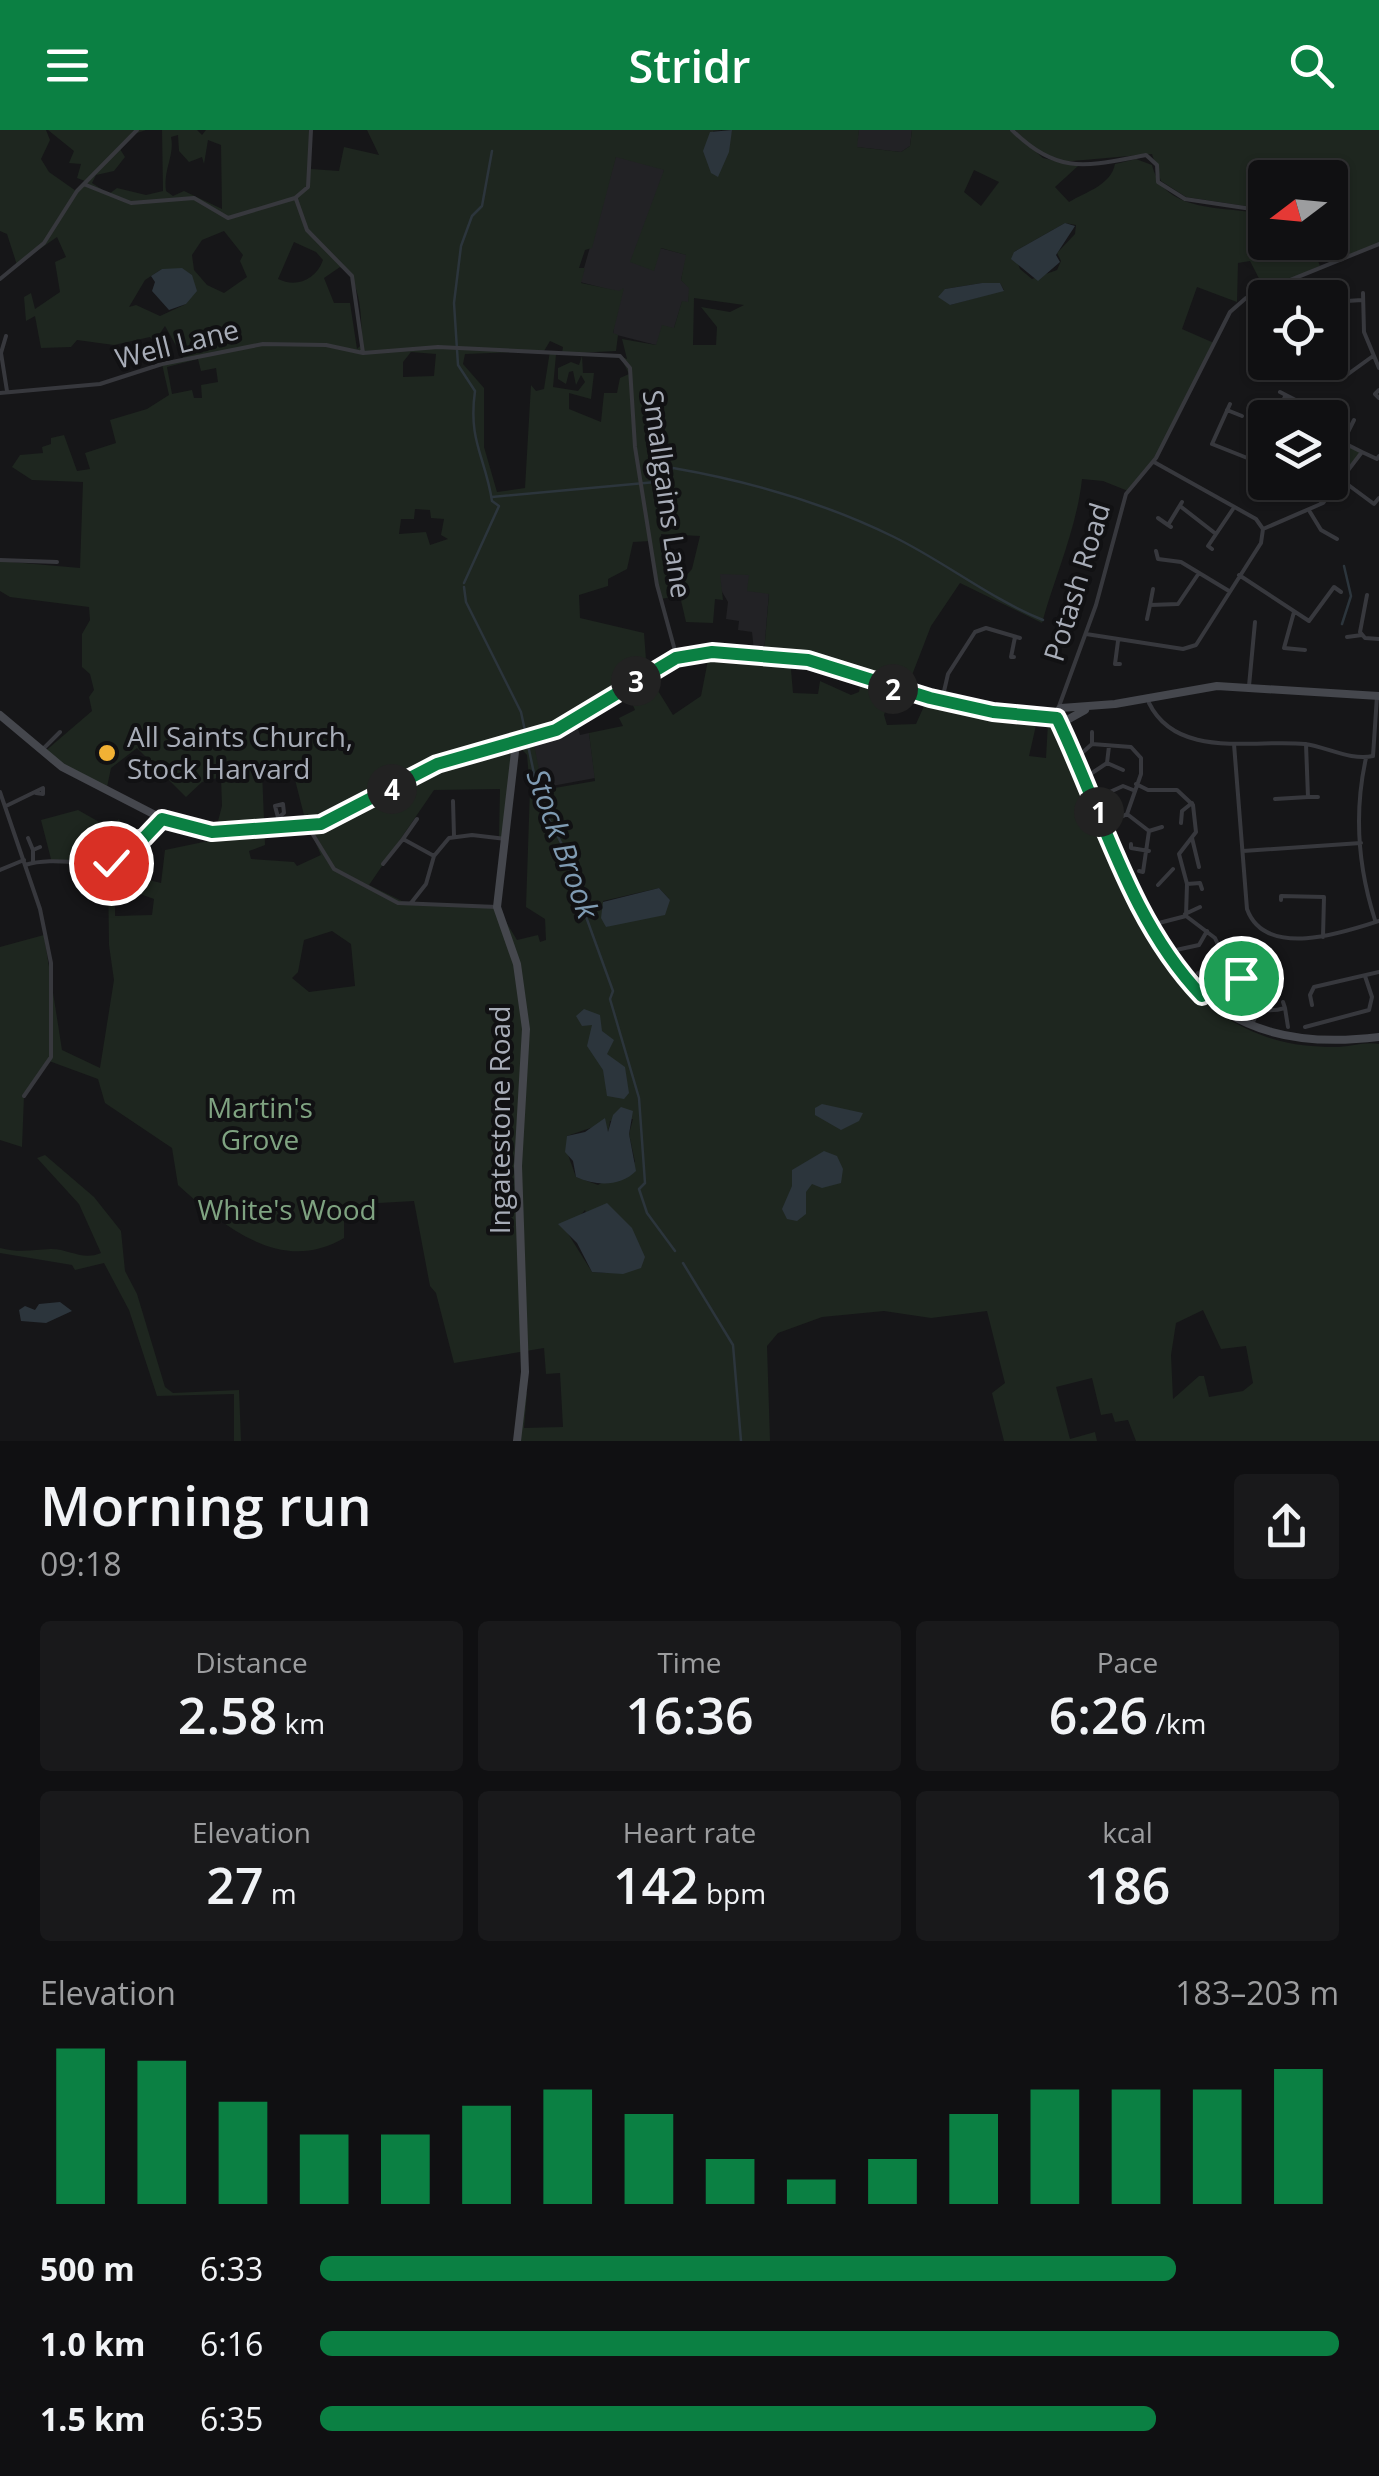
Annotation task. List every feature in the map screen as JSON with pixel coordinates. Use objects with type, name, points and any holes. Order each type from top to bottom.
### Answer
[{"type":"main road","points":[[0,715],[41,751],[162,819],[212,832],[280,821],[307,825],[344,814],[437,764],[566,725],[676,658],[724,652],[808,660],[942,700],[1042,717],[1199,688],[1250,686],[1378,696]]},
{"type":"main road","points":[[1062,714],[1065,738],[1155,934],[1202,996],[1240,1022],[1288,1039],[1322,1043],[1379,1037]]},
{"type":"main road","name":"Ingatestone Road","points":[[516,743],[497,907],[518,964],[526,1028],[518,1166],[525,1372],[518,1441]]},
{"type":"street","points":[[0,280],[44,243],[69,201],[137,130]]},
{"type":"street","points":[[86,184],[131,203],[194,198],[228,218],[295,198],[308,187],[311,130]]},
{"type":"street","points":[[1012,130],[1031,150],[1061,164],[1108,163],[1146,155],[1157,164],[1158,182],[1185,199],[1248,208]]},
{"type":"street","points":[[295,198],[307,230],[352,276],[363,353]]},
{"type":"street","name":"Potash Road","points":[[1348,254],[1379,244]]},
{"type":"street","name":"Potash Road","points":[[1062,714],[1061,696],[1086,634],[1126,494],[1154,462],[1230,312],[1246,298],[1334,260]]},
{"type":"street","points":[[1363,292],[1364,332],[1379,368]]},
{"type":"street","points":[[1348,300],[1362,300]]},
{"type":"street","points":[[6,336],[0,353],[7,392]]},
{"type":"street","name":"Well Lane","points":[[0,393],[100,384],[242,346],[326,345],[363,353]]},
{"type":"street","name":"Smallgains Lane","points":[[363,353],[458,348],[614,355],[628,360],[657,585],[676,658]]},
{"type":"street","points":[[1348,374],[1372,356]]},
{"type":"street","points":[[1369,398],[1378,394]]},
{"type":"street","points":[[1242,416],[1228,407],[1210,447],[1248,459]]},
{"type":"street","points":[[1348,430],[1351,422]]},
{"type":"street","points":[[1348,445],[1378,458]]},
{"type":"street","points":[[1348,473],[1362,452]]},
{"type":"street","points":[[1086,634],[1183,648],[1203,643],[1229,592],[1261,544],[1263,530],[1256,519],[1154,462]]},
{"type":"street","points":[[1348,485],[1374,504],[1379,498]]},
{"type":"street","points":[[1320,500],[1323,503]]},
{"type":"street","points":[[1263,530],[1310,512],[1326,500]]},
{"type":"street","points":[[1158,518],[1170,526],[1181,504],[1216,534]]},
{"type":"street","points":[[1208,546],[1233,509]]},
{"type":"street","points":[[1310,512],[1322,530],[1337,540]]},
{"type":"street","points":[[1154,566],[1158,560],[1156,552]]},
{"type":"street","points":[[0,560],[57,562]]},
{"type":"street","points":[[1158,560],[1187,562],[1229,592]]},
{"type":"street","points":[[1150,605],[1178,604],[1198,573]]},
{"type":"street","points":[[1240,575],[1305,620],[1312,620],[1339,581]]},
{"type":"street","points":[[1334,588],[1341,592]]},
{"type":"street","points":[[1147,619],[1152,589]]},
{"type":"street","points":[[1362,635],[1370,599]]},
{"type":"street","points":[[1283,656],[1294,612]]},
{"type":"street","points":[[1250,686],[1255,622]]},
{"type":"street","points":[[942,700],[948,674],[975,632],[986,628],[1017,637],[1011,657]]},
{"type":"street","points":[[1245,630],[1253,630]]},
{"type":"street","points":[[1347,638],[1362,635],[1379,640]]},
{"type":"street","points":[[1115,664],[1118,641]]},
{"type":"street","points":[[1284,648],[1305,650]]},
{"type":"street","points":[[1234,744],[1247,909],[1254,924],[1271,934],[1324,937],[1378,922],[1365,889],[1357,793],[1369,756],[1378,696]]},
{"type":"street","points":[[1149,704],[1175,733],[1234,744],[1306,744],[1379,761]]},
{"type":"street","points":[[41,751],[60,732]]},
{"type":"street","points":[[1082,753],[1092,744],[1092,732]]},
{"type":"street","points":[[1092,744],[1131,747],[1139,753],[1142,770],[1127,814],[1104,826]]},
{"type":"street","points":[[1306,744],[1308,797]]},
{"type":"street","points":[[1107,763],[1108,746]]},
{"type":"street","points":[[1107,763],[1122,770]]},
{"type":"street","points":[[1092,773],[1107,763]]},
{"type":"street","points":[[1108,784],[1111,791]]},
{"type":"street","points":[[1103,795],[1122,786],[1177,790],[1192,803],[1196,829],[1179,854],[1187,884],[1186,915]]},
{"type":"street","points":[[0,792],[25,862],[51,963],[51,1048],[43,1074],[24,1096]]},
{"type":"street","points":[[6,806],[36,793]]},
{"type":"street","points":[[1275,800],[1318,798]]},
{"type":"street","points":[[410,905],[426,884],[434,856],[454,836],[453,801]]},
{"type":"street","points":[[1182,824],[1182,811],[1192,803]]},
{"type":"street","points":[[1127,814],[1149,831]]},
{"type":"street","points":[[0,870],[25,862],[111,863],[123,859],[131,841],[144,838],[162,819]]},
{"type":"street","points":[[384,864],[417,819]]},
{"type":"street","points":[[307,825],[334,870],[410,905],[497,907]]},
{"type":"street","points":[[1149,831],[1162,827]]},
{"type":"street","points":[[1147,878],[1141,871],[1149,851],[1149,831]]},
{"type":"street","points":[[454,836],[506,839]]},
{"type":"street","points":[[28,838],[33,862]]},
{"type":"street","points":[[1192,838],[1200,867]]},
{"type":"street","points":[[403,839],[434,856]]},
{"type":"street","points":[[1242,851],[1361,843]]},
{"type":"street","points":[[33,850],[40,846]]},
{"type":"street","points":[[1129,848],[1149,851]]},
{"type":"street","points":[[1158,885],[1173,869]]},
{"type":"street","points":[[1187,884],[1200,880],[1202,890]]},
{"type":"street","points":[[1281,896],[1324,897],[1324,937]]},
{"type":"street","points":[[1156,920],[1166,924],[1200,906]]},
{"type":"street","points":[[1186,915],[1218,942],[1222,968],[1202,996]]},
{"type":"street","points":[[1175,952],[1196,947],[1206,932]]},
{"type":"street","points":[[1222,968],[1241,978],[1277,977],[1280,990]]},
{"type":"street","points":[[1312,1005],[1312,989],[1379,972]]},
{"type":"street","points":[[1198,973],[1213,982]]},
{"type":"street","points":[[1304,1026],[1369,1010],[1372,997],[1365,976]]},
{"type":"street","points":[[1232,1008],[1239,998],[1241,978]]},
{"type":"street","points":[[1239,998],[1258,1008],[1284,1005],[1288,1027]]},
{"type":"street","points":[[1254,1020],[1258,1008]]},
{"type":"street","points":[[1332,1018],[1333,1026]]},
{"type":"shaded area","points":[[732,130],[729,152],[718,177],[711,173],[703,151],[710,132]]},
{"type":"shaded area","points":[[859,130],[912,130],[910,146],[901,152],[856,147]]},
{"type":"shaded area","points":[[616,156],[664,169],[660,248],[687,255],[681,280],[690,288],[688,303],[682,302],[674,328],[656,345],[613,334],[619,292],[580,282]]},
{"type":"shaded area","points":[[1065,223],[1075,226],[1056,255],[1060,262],[1038,281],[1011,259],[1014,252]]},
{"type":"shaded area","points":[[182,268],[192,275],[197,291],[186,304],[169,310],[152,291],[155,282],[151,276],[162,269]]},
{"type":"shaded area","points":[[1000,283],[1004,291],[950,305],[938,297],[945,289]]},
{"type":"shaded area","points":[[720,574],[750,574],[769,593],[764,653],[754,651],[752,632],[738,630],[739,621],[726,619],[728,602],[718,585]]},
{"type":"shaded area","points":[[575,719],[580,735],[589,733],[595,778],[541,788],[533,739]]},
{"type":"shaded area","points":[[659,888],[670,900],[665,915],[606,927],[601,918],[603,902]]},
{"type":"shaded area","points":[[584,1009],[600,1015],[602,1031],[614,1040],[607,1054],[625,1067],[629,1093],[624,1099],[607,1096],[603,1070],[587,1046],[592,1025],[582,1026],[576,1016]]},
{"type":"shaded area","points":[[822,1104],[863,1113],[859,1121],[841,1130],[815,1115],[815,1108]]},
{"type":"shaded area","points":[[621,1107],[633,1111],[629,1134],[636,1171],[623,1180],[608,1183],[576,1177],[573,1161],[565,1152],[567,1136],[585,1132],[605,1118],[608,1132],[613,1115]]},
{"type":"shaded area","points":[[824,1151],[837,1156],[843,1169],[841,1183],[822,1188],[812,1184],[806,1192],[806,1214],[797,1221],[787,1219],[782,1209],[792,1186],[792,1170]]},
{"type":"shaded area","points":[[607,1203],[632,1228],[645,1257],[641,1268],[623,1274],[592,1272],[577,1243],[558,1224]]},
{"type":"shaded area","points":[[60,1302],[72,1311],[46,1323],[21,1321],[19,1310],[25,1306],[35,1310],[39,1304]]},
{"type":"green space","points":[[0,130],[46,130],[50,140],[41,159],[49,172],[76,191],[85,181],[77,178],[81,164],[69,163],[74,151],[48,130],[146,130],[131,135],[120,149],[125,157],[114,171],[96,175],[92,183],[109,194],[117,188],[146,195],[163,191],[162,130],[197,130],[202,135],[206,130],[309,130],[311,169],[339,171],[344,147],[379,155],[367,130],[722,130],[713,131],[723,161],[732,130],[859,130],[857,147],[901,152],[910,146],[912,130],[1012,130],[1043,158],[1078,166],[1055,187],[1069,202],[1103,183],[1115,164],[1136,159],[1152,165],[1159,181],[1182,200],[1248,212],[1248,260],[1318,260],[1320,266],[1288,280],[1260,280],[1250,261],[1238,263],[1237,302],[1197,287],[1182,329],[1214,343],[1156,458],[1128,491],[1103,481],[1082,479],[1071,533],[1042,623],[960,583],[931,626],[907,688],[892,689],[884,715],[887,725],[916,724],[925,704],[910,698],[912,692],[983,709],[983,715],[1037,721],[1029,756],[1046,758],[1048,723],[1054,723],[1077,766],[1137,905],[1160,948],[1189,987],[1226,1017],[1273,1039],[1319,1047],[1379,1044],[1379,1441],[1136,1441],[1128,1420],[1115,1422],[1112,1413],[1101,1415],[1092,1378],[1056,1387],[1070,1439],[1095,1432],[1097,1441],[1004,1441],[992,1393],[1005,1383],[987,1311],[931,1318],[884,1311],[822,1317],[778,1333],[767,1346],[770,1441],[517,1441],[523,1393],[527,1393],[524,1428],[563,1427],[560,1373],[546,1374],[544,1348],[454,1363],[436,1293],[430,1286],[414,1201],[344,1205],[344,1238],[321,1248],[276,1249],[255,1241],[234,1230],[178,1185],[172,1148],[105,1103],[98,1079],[49,1061],[24,1096],[22,1147],[0,1140],[0,947],[44,935],[62,1050],[100,1068],[114,980],[109,945],[108,870],[115,878],[115,916],[152,915],[154,899],[140,894],[137,877],[161,883],[165,850],[213,840],[222,806],[221,777],[202,782],[186,797],[137,748],[111,768],[107,787],[43,753],[92,711],[89,697],[94,690],[90,674],[82,667],[82,634],[90,620],[89,607],[10,597],[0,591],[0,561],[80,568],[83,482],[32,480],[12,467],[20,455],[43,453],[42,447],[51,444],[51,438],[64,435],[77,471],[90,469],[85,453],[116,443],[110,420],[147,409],[169,395],[162,364],[183,358],[165,326],[154,342],[150,337],[114,345],[77,340],[71,347],[41,348],[35,316],[26,321],[24,297],[31,293],[35,309],[60,292],[55,262],[66,257],[57,237],[17,265],[7,234],[0,231]],"holes":[[[178,135],[179,151],[189,162],[202,157],[204,164],[208,140],[221,145],[222,209],[184,191],[173,196],[166,191],[171,137]],[[616,157],[664,170],[630,262],[654,271],[661,248],[686,255],[681,280],[689,288],[688,302],[682,301],[674,328],[662,325],[656,345],[622,339],[627,359],[620,356],[629,374],[620,378],[617,393],[604,393],[601,422],[569,409],[569,393],[591,399],[594,373],[583,373],[582,356],[579,365],[571,362],[558,368],[558,379],[566,384],[569,372],[573,371],[576,385],[581,375],[585,382],[578,391],[553,387],[556,354],[616,351],[618,335],[613,333],[624,288],[619,291],[581,283],[585,268],[579,268],[585,250],[592,248]],[[974,170],[999,182],[981,206],[964,192]],[[1065,223],[1076,225],[1075,234],[1057,253],[1061,261],[1057,270],[1032,279],[1020,269],[1014,252]],[[224,231],[243,255],[240,261],[247,277],[224,293],[207,285],[194,270],[192,255],[202,240]],[[294,242],[316,252],[323,260],[310,277],[285,282],[278,279]],[[340,267],[348,273],[357,291],[362,344],[357,349],[350,303],[334,303],[324,278]],[[162,269],[182,269],[192,275],[186,304],[160,316],[136,305],[129,307],[145,280]],[[1000,283],[1004,290],[950,305],[945,289]],[[694,298],[744,305],[730,312],[701,307],[717,327],[716,345],[693,345]],[[550,341],[563,347],[562,353],[550,351],[544,389],[536,391],[531,385],[525,488],[497,492],[484,447],[484,388],[463,364],[465,354],[544,351]],[[411,352],[436,354],[434,376],[403,377],[403,362]],[[198,359],[201,371],[216,368],[218,382],[201,385],[202,398],[194,398],[192,390],[172,394],[167,367]],[[415,509],[430,510],[431,518],[444,519],[441,535],[448,539],[430,545],[426,532],[399,534],[401,519],[414,519]],[[661,534],[700,536],[692,569],[685,577],[666,574]],[[651,541],[660,599],[680,596],[686,622],[713,623],[715,599],[723,600],[720,574],[749,575],[747,591],[769,594],[764,653],[709,655],[701,696],[673,715],[647,673],[644,633],[580,618],[579,595],[608,586],[608,579],[627,569],[633,542]],[[808,657],[855,668],[862,677],[859,692],[851,695],[820,681],[818,694],[793,693],[790,658]],[[626,689],[635,710],[619,718],[623,726],[589,733],[595,781],[543,790],[533,739]],[[516,743],[527,755],[530,789],[526,907],[545,919],[546,940],[540,942],[538,935],[517,940],[497,907],[410,905],[369,885],[434,790],[500,789],[499,838],[506,839]],[[290,760],[305,819],[321,855],[297,866],[294,862],[251,859],[249,851],[265,845],[262,771]],[[659,888],[670,900],[606,927],[603,901]],[[332,931],[351,944],[355,986],[309,992],[292,978],[298,972],[304,940]],[[633,1119],[629,1134],[635,1162],[598,1185],[576,1177],[567,1152],[567,1136],[605,1123],[608,1133],[610,1121]],[[585,1210],[606,1273],[592,1272],[567,1232]],[[1203,1310],[1221,1349],[1246,1346],[1253,1383],[1243,1391],[1209,1397],[1204,1376],[1199,1376],[1173,1399],[1171,1355],[1176,1323]]]},
{"type":"green space","points":[[1015,130],[1379,130],[1379,245],[1348,255],[1348,160],[1248,160],[1248,206],[1186,197],[1161,181],[1152,154],[1061,162],[1033,148]]},
{"type":"green space","points":[[1348,445],[1362,452],[1348,472]]},
{"type":"green space","points":[[78,810],[108,827],[119,819],[125,842],[113,865],[52,863],[41,820]]},
{"type":"green space","points":[[45,1155],[94,1197],[121,1231],[125,1271],[137,1294],[165,1387],[173,1393],[239,1390],[241,1441],[234,1441],[234,1394],[157,1396],[129,1310],[104,1263],[75,1270],[72,1265],[0,1253],[0,1248],[58,1250],[88,1256],[101,1253],[79,1204],[37,1158]]},
{"type":"waterway","points":[[464,583],[499,506],[492,501],[475,436],[475,391],[458,365],[454,303],[461,246],[472,216],[482,206],[492,151]]},
{"type":"waterway","name":"Stock Brook","points":[[492,497],[656,482],[673,468],[729,479],[868,525],[1043,620]]},
{"type":"waterway","points":[[1342,624],[1351,596],[1344,566]]},
{"type":"waterway","name":"Stock Brook","points":[[464,587],[466,602],[521,712],[540,802],[570,860],[568,867],[613,991],[610,999],[639,1098],[645,1183],[639,1189],[647,1213],[675,1251]]},
{"type":"waterway","points":[[683,1263],[733,1345],[741,1441]]},
{"type":"place","name":"All Saints Church, Stock Harvard","points":[[107,753]]},
{"type":"route","points":[[111,863],[123,859],[131,841],[144,838],[153,824],[162,819],[212,832],[321,824],[437,764],[556,730],[676,658],[712,652],[755,654],[837,667],[892,688],[993,712],[1057,718],[1124,874],[1174,962],[1202,996],[1222,968],[1241,978]]},
{"type":"park label","name":"Martin's Grove","points":[[260,1124]]},
{"type":"park label","name":"White's Wood","points":[[287,1210]]}]
